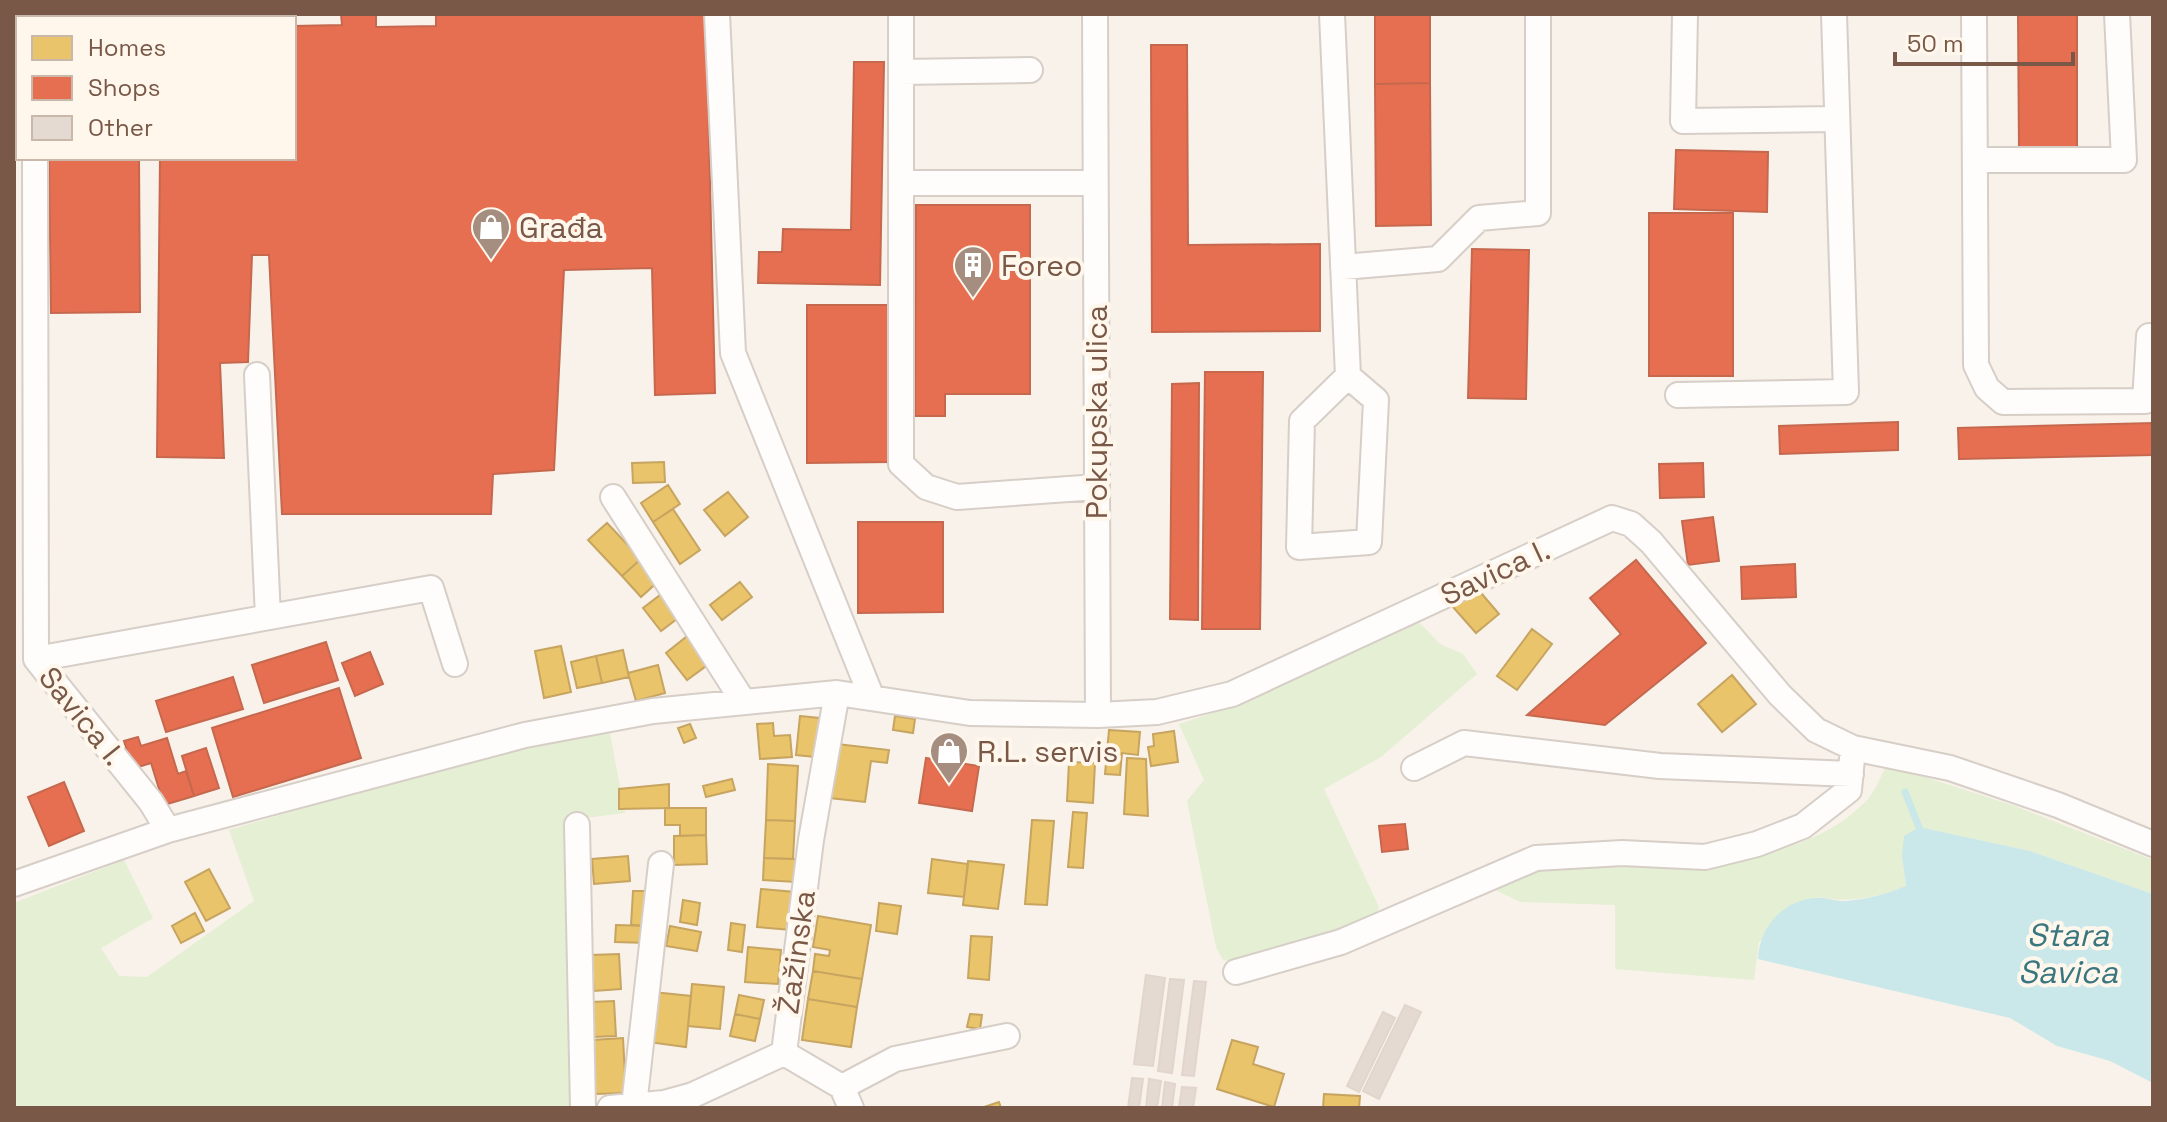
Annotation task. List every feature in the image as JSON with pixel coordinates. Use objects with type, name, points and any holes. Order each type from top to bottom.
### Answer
[{"type":"street","points":[[717,14],[733,353],[872,698]]},
{"type":"street","points":[[901,14],[901,464],[926,487],[957,497],[1097,487]]},
{"type":"street","name":"Pokupska ulica","points":[[1095,14],[1098,715]]},
{"type":"street","points":[[1332,14],[1348,376],[1376,400],[1369,542],[1299,547],[1302,421],[1348,376]]},
{"type":"street","points":[[1343,267],[1438,259],[1479,218],[1538,213],[1538,14]]},
{"type":"street","points":[[1685,14],[1683,121],[1837,119]]},
{"type":"street","points":[[1678,395],[1846,392],[1834,14]]},
{"type":"street","points":[[1974,14],[1976,365],[1987,388],[2003,402],[2145,401],[2149,336],[2153,336]]},
{"type":"street","points":[[1976,160],[2124,160],[2117,14]]},
{"type":"street","points":[[901,72],[1030,70]]},
{"type":"street","name":"Savica I.","points":[[35,160],[36,659],[151,802],[168,830]]},
{"type":"street","points":[[901,183],[1095,183]]},
{"type":"street","points":[[257,375],[268,617]]},
{"type":"street","points":[[613,497],[743,701]]},
{"type":"street","name":"Savica I.","points":[[14,884],[168,830],[525,735],[653,711],[837,693],[970,713],[1098,715],[1157,712],[1232,694],[1612,518],[1631,524],[1651,542],[1780,695],[1816,730],[1853,748],[1950,768],[2058,805],[2153,844]]},
{"type":"street","points":[[36,659],[431,588],[455,664]]},
{"type":"street","name":"Žažinska","points":[[610,1108],[693,1095],[784,1053],[811,840],[837,693]]},
{"type":"street","points":[[1414,768],[1464,743],[1660,766],[1851,774]]},
{"type":"street","points":[[1236,972],[1341,942],[1536,858],[1622,853],[1705,857],[1757,844],[1803,826],[1849,790],[1853,748]]},
{"type":"street","points":[[577,825],[583,1108]]},
{"type":"street","points":[[634,1106],[661,864]]},
{"type":"street","points":[[784,1053],[846,1098],[895,1059],[1007,1036]]},
{"type":"green space","points":[[1416,619],[1440,644],[1463,654],[1477,674],[1381,757],[1324,789],[1379,907],[1374,917],[1277,953],[1238,961],[1223,960],[1216,947],[1187,801],[1204,780],[1179,724],[1270,690]]},
{"type":"green space","points":[[609,728],[625,813],[585,818],[576,1102],[568,1108],[14,1108],[14,903],[124,860],[153,918],[101,948],[119,976],[147,977],[254,901],[229,830],[467,760]]},
{"type":"green space","points":[[1887,765],[2015,806],[2153,860],[2153,894],[2030,851],[1918,827],[1902,856],[1906,886],[1863,898],[1841,900],[1818,897],[1759,942],[1754,980],[1615,969],[1615,905],[1521,902],[1497,891],[1516,877],[1538,869],[1696,862],[1771,851],[1806,841],[1837,824],[1865,802],[1875,790]]},
{"type":"water","name":"Stara Savica","points":[[1919,827],[2030,851],[2153,894],[2153,1083],[2110,1061],[2057,1046],[2010,1018],[1758,959],[1759,947],[1768,926],[1793,904],[1816,898],[1842,901],[1862,899],[1906,886],[1902,856],[1904,836]]},
{"type":"building: Homes","points":[[664,462],[665,482],[633,483],[632,463]]},
{"type":"building: Homes","points":[[668,485],[680,504],[653,522],[641,503]]},
{"type":"building: Homes","points":[[728,492],[748,517],[725,536],[704,510]]},
{"type":"building: Homes","points":[[673,509],[700,550],[680,564],[653,522]]},
{"type":"building: Homes","points":[[607,523],[641,559],[622,576],[588,540]]},
{"type":"building: Homes","points":[[641,559],[660,580],[641,597],[622,576]]},
{"type":"building: Homes","points":[[740,582],[752,597],[722,620],[710,605]]},
{"type":"building: Homes","points":[[1476,587],[1499,614],[1476,633],[1453,607]]},
{"type":"building: Homes","points":[[668,589],[686,612],[661,631],[643,608]]},
{"type":"building: Homes","points":[[1532,629],[1552,644],[1517,690],[1497,676]]},
{"type":"building: Homes","points":[[691,633],[713,661],[687,680],[666,653]]},
{"type":"building: Homes","points":[[561,646],[571,692],[544,698],[535,651]]},
{"type":"building: Homes","points":[[623,650],[629,677],[602,683],[596,656]]},
{"type":"building: Homes","points":[[596,656],[602,683],[577,688],[571,662]]},
{"type":"building: Homes","points":[[658,665],[665,693],[636,701],[628,673]]},
{"type":"building: Homes","points":[[1732,675],[1756,704],[1722,732],[1698,704]]},
{"type":"building: Homes","points":[[800,716],[829,719],[825,758],[796,755]]},
{"type":"building: Homes","points":[[895,716],[915,719],[913,733],[893,730]]},
{"type":"building: Homes","points":[[773,723],[774,736],[790,735],[792,757],[760,759],[757,724]]},
{"type":"building: Homes","points":[[690,724],[696,738],[684,743],[678,728]]},
{"type":"building: Homes","points":[[1109,730],[1140,732],[1138,755],[1122,753],[1120,775],[1105,774]]},
{"type":"building: Homes","points":[[1174,731],[1178,762],[1151,766],[1148,747],[1154,746],[1153,734]]},
{"type":"building: Homes","points":[[837,744],[889,750],[887,763],[871,761],[865,802],[830,798]]},
{"type":"building: Homes","points":[[1127,758],[1146,759],[1148,816],[1124,814]]},
{"type":"building: Homes","points":[[1069,762],[1095,763],[1093,803],[1067,801]]},
{"type":"building: Homes","points":[[768,764],[798,766],[795,821],[766,820]]},
{"type":"building: Homes","points":[[732,779],[735,790],[706,797],[703,786]]},
{"type":"building: Homes","points":[[669,784],[669,808],[619,809],[619,789]]},
{"type":"building: Homes","points":[[665,808],[706,808],[706,835],[680,836],[680,825],[665,825]]},
{"type":"building: Homes","points":[[1073,812],[1087,813],[1083,868],[1068,867]]},
{"type":"building: Homes","points":[[766,820],[795,821],[793,859],[764,858]]},
{"type":"building: Homes","points":[[1032,820],[1054,821],[1047,905],[1025,904]]},
{"type":"building: Homes","points":[[706,835],[707,864],[674,865],[674,836]]},
{"type":"building: Homes","points":[[628,856],[630,881],[594,884],[592,859]]},
{"type":"building: Homes","points":[[764,858],[797,859],[796,882],[763,880]]},
{"type":"building: Homes","points":[[932,859],[968,864],[964,897],[928,893]]},
{"type":"building: Homes","points":[[968,861],[1004,865],[998,909],[963,905]]},
{"type":"building: Homes","points":[[209,869],[230,908],[206,921],[185,882]]},
{"type":"building: Homes","points":[[761,889],[795,892],[791,930],[757,927]]},
{"type":"building: Homes","points":[[633,891],[649,891],[648,926],[631,925]]},
{"type":"building: Homes","points":[[683,900],[700,903],[697,925],[680,922]]},
{"type":"building: Homes","points":[[879,903],[901,906],[897,934],[876,931]]},
{"type":"building: Homes","points":[[195,913],[204,931],[181,943],[172,926]]},
{"type":"building: Homes","points":[[818,916],[871,925],[862,979],[813,971],[815,954],[829,956],[830,950],[813,947]]},
{"type":"building: Homes","points":[[731,923],[745,925],[742,952],[728,950]]},
{"type":"building: Homes","points":[[616,925],[648,926],[648,943],[615,942]]},
{"type":"building: Homes","points":[[670,926],[701,932],[697,951],[666,946]]},
{"type":"building: Homes","points":[[971,936],[992,937],[989,980],[968,978]]},
{"type":"building: Homes","points":[[748,947],[781,950],[778,984],[745,982]]},
{"type":"building: Homes","points":[[619,954],[621,989],[594,991],[591,955]]},
{"type":"building: Homes","points":[[813,971],[862,979],[857,1007],[808,999]]},
{"type":"building: Homes","points":[[692,984],[724,987],[720,1029],[688,1026]]},
{"type":"building: Homes","points":[[653,992],[691,996],[686,1047],[648,1042]]},
{"type":"building: Homes","points":[[739,995],[764,1000],[760,1019],[735,1014]]},
{"type":"building: Homes","points":[[808,999],[857,1007],[851,1047],[802,1040]]},
{"type":"building: Homes","points":[[614,1001],[616,1036],[593,1037],[591,1002]]},
{"type":"building: Homes","points":[[735,1014],[760,1019],[755,1041],[730,1036]]},
{"type":"building: Homes","points":[[970,1014],[982,1015],[980,1029],[967,1027]]},
{"type":"building: Homes","points":[[623,1038],[626,1093],[595,1094],[592,1040]]},
{"type":"building: Homes","points":[[1232,1040],[1258,1047],[1253,1064],[1284,1074],[1274,1107],[1217,1089]]},
{"type":"building: Homes","points":[[1324,1094],[1360,1096],[1359,1108],[1323,1108]]},
{"type":"building: Homes","points":[[999,1102],[1001,1108],[981,1108]]},
{"type":"building: Shops","points":[[76,14],[247,14],[247,16]]},
{"type":"building: Shops","name":"Građa","points":[[341,14],[376,14],[376,27],[436,26],[436,14],[706,14],[715,393],[655,395],[652,268],[564,270],[554,470],[493,474],[491,514],[282,514],[269,255],[252,255],[248,362],[220,363],[224,458],[157,457],[160,160],[296,160],[296,26],[342,25]]},
{"type":"building: Shops","points":[[1375,14],[1430,14],[1430,83],[1375,84]]},
{"type":"building: Shops","points":[[2018,14],[2077,14],[2077,149],[2019,150]]},
{"type":"building: Shops","points":[[1151,45],[1187,45],[1188,245],[1320,244],[1320,331],[1152,332]]},
{"type":"building: Shops","points":[[854,62],[884,62],[880,285],[758,283],[759,252],[782,252],[783,229],[851,230]]},
{"type":"building: Shops","points":[[1430,83],[1431,225],[1376,226],[1375,84]]},
{"type":"building: Shops","points":[[1676,150],[1768,152],[1767,212],[1674,209]]},
{"type":"building: Shops","points":[[49,160],[139,160],[140,312],[51,313]]},
{"type":"building: Shops","name":"Foreo","points":[[916,205],[1030,205],[1030,394],[945,394],[945,416],[915,416]]},
{"type":"building: Shops","points":[[1649,213],[1733,213],[1733,376],[1649,376]]},
{"type":"building: Shops","points":[[1472,249],[1529,250],[1526,399],[1468,398]]},
{"type":"building: Shops","points":[[807,305],[890,305],[890,462],[807,463]]},
{"type":"building: Shops","points":[[1205,372],[1263,372],[1260,629],[1202,629]]},
{"type":"building: Shops","points":[[1199,383],[1198,620],[1170,619],[1172,384]]},
{"type":"building: Shops","points":[[1898,422],[1898,450],[1780,454],[1779,426]]},
{"type":"building: Shops","points":[[2153,423],[2153,455],[1959,459],[1958,428]]},
{"type":"building: Shops","points":[[1703,463],[1704,497],[1660,498],[1659,464]]},
{"type":"building: Shops","points":[[1713,517],[1719,561],[1688,565],[1682,521]]},
{"type":"building: Shops","points":[[858,522],[943,522],[943,612],[858,613]]},
{"type":"building: Shops","points":[[1636,560],[1706,643],[1605,725],[1527,715],[1621,634],[1590,598]]},
{"type":"building: Shops","points":[[1795,564],[1796,597],[1742,599],[1741,567]]},
{"type":"building: Shops","points":[[326,642],[338,680],[264,703],[252,665]]},
{"type":"building: Shops","points":[[370,652],[383,684],[355,696],[342,663]]},
{"type":"building: Shops","points":[[233,677],[243,709],[166,732],[156,701]]},
{"type":"building: Shops","points":[[339,688],[361,758],[233,797],[212,728]]},
{"type":"building: Shops","points":[[138,737],[141,746],[167,738],[178,774],[186,771],[194,796],[164,805],[151,763],[132,769],[124,741]]},
{"type":"building: Shops","points":[[206,748],[219,788],[194,796],[182,756]]},
{"type":"building: Shops","name":"R.L. servis","points":[[926,758],[979,766],[972,811],[919,803]]},
{"type":"building: Shops","points":[[64,782],[84,831],[49,846],[28,797]]},
{"type":"building: Shops","points":[[1405,824],[1408,849],[1382,852],[1379,826]]},
{"type":"building: Other","points":[[1146,975],[1165,978],[1153,1066],[1134,1064]]},
{"type":"building: Other","points":[[1170,979],[1184,980],[1172,1073],[1158,1071]]},
{"type":"building: Other","points":[[1194,981],[1206,982],[1194,1076],[1182,1075]]},
{"type":"building: Other","points":[[1405,1005],[1421,1012],[1379,1099],[1363,1091]]},
{"type":"building: Other","points":[[1383,1012],[1395,1018],[1359,1092],[1347,1086]]},
{"type":"building: Other","points":[[1132,1078],[1143,1079],[1139,1108],[1128,1108]]},
{"type":"building: Other","points":[[1149,1079],[1161,1081],[1157,1108],[1146,1108]]},
{"type":"building: Other","points":[[1165,1082],[1175,1084],[1172,1108],[1162,1108]]},
{"type":"building: Other","points":[[1182,1087],[1196,1088],[1193,1108],[1179,1108]]},
{"type":"waterway","points":[[1905,792],[1919,827]]},
{"type":"place","name":"Građa","points":[[491,261]]},
{"type":"place","name":"Foreo","points":[[973,299]]},
{"type":"place","name":"R.L. servis","points":[[949,785]]}]
